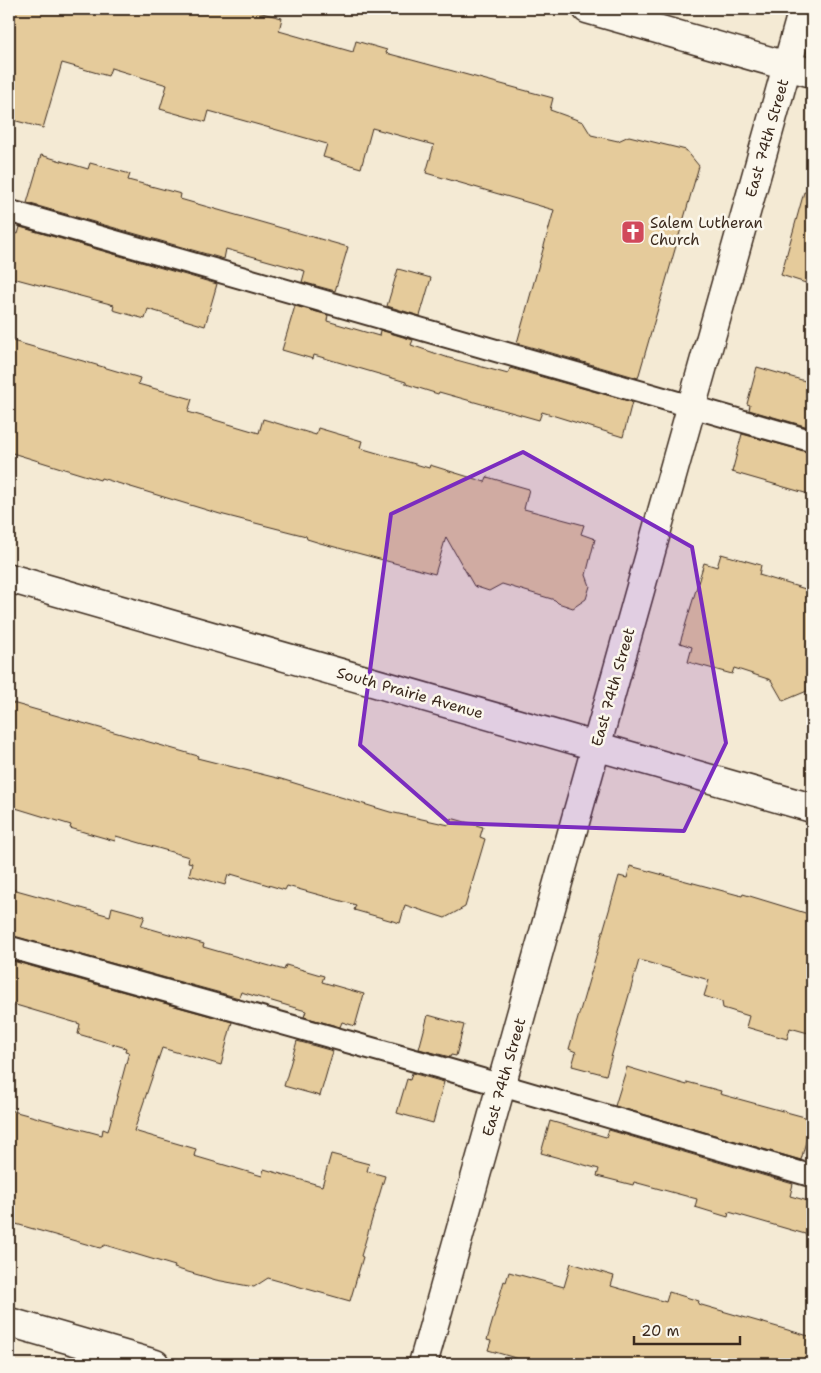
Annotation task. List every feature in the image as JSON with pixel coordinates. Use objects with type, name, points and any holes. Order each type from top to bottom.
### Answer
[{"type":"street","points":[[586,9],[812,73]]},
{"type":"street","name":"East 74th Street","points":[[423,1364],[803,9]]},
{"type":"street","name":"South Prairie Avenue","points":[[9,578],[812,808]]},
{"type":"street","points":[[9,1322],[155,1364]]},
{"type":"lane","points":[[9,211],[812,441]]},
{"type":"lane","points":[[9,946],[812,1176]]},
{"type":"highlighted area","points":[[523,452],[692,547],[726,743],[684,831],[449,823],[360,745],[391,514]]},
{"type":"building","points":[[9,9],[246,9],[282,18],[279,31],[353,52],[356,41],[387,50],[386,53],[553,98],[550,110],[583,122],[591,135],[618,141],[629,136],[686,150],[699,166],[638,378],[517,343],[554,210],[426,173],[434,145],[372,128],[361,168],[323,157],[327,144],[209,111],[206,122],[160,109],[167,85],[111,68],[108,76],[62,63],[43,128],[9,119]]},
{"type":"building","points":[[41,155],[88,169],[90,163],[130,174],[128,180],[181,194],[180,199],[348,247],[335,291],[302,282],[305,271],[226,249],[224,259],[27,203]]},
{"type":"building","points":[[804,192],[812,194],[812,285],[781,275]]},
{"type":"building","points":[[20,227],[217,284],[205,326],[148,309],[145,319],[113,310],[114,305],[9,277],[9,247],[13,232],[18,234]]},
{"type":"building","points":[[398,269],[431,278],[420,316],[387,306]]},
{"type":"building","points":[[295,306],[328,315],[327,321],[379,336],[380,330],[413,340],[411,345],[449,358],[508,374],[510,368],[632,402],[623,437],[542,412],[539,420],[439,392],[438,394],[406,384],[406,382],[314,355],[313,359],[282,350]]},
{"type":"building","points":[[9,340],[140,378],[138,384],[192,399],[188,412],[259,433],[263,419],[316,435],[318,428],[362,441],[360,448],[429,468],[430,465],[485,482],[487,477],[529,489],[524,509],[584,525],[581,534],[595,539],[586,575],[590,586],[586,599],[573,608],[558,603],[555,600],[502,584],[489,591],[474,586],[446,537],[435,574],[320,543],[307,539],[306,536],[220,514],[101,478],[100,480],[9,452]]},
{"type":"building","points":[[757,367],[812,383],[812,428],[749,410],[750,405],[747,404]]},
{"type":"building","points":[[742,434],[812,453],[812,495],[732,472]]},
{"type":"building","points":[[721,554],[761,565],[759,575],[812,591],[812,672],[807,691],[783,701],[771,680],[734,668],[732,674],[688,662],[692,647],[680,643],[704,563],[717,567]]},
{"type":"building","points":[[9,702],[198,756],[197,758],[281,779],[390,812],[449,825],[451,818],[483,827],[480,837],[485,839],[465,907],[445,918],[405,905],[400,923],[354,910],[356,905],[287,886],[285,890],[231,874],[231,876],[228,875],[225,885],[189,875],[192,863],[188,862],[189,857],[116,836],[115,841],[70,828],[71,825],[9,806]]},
{"type":"building","points":[[630,866],[742,896],[743,894],[812,915],[812,1034],[790,1028],[787,1039],[746,1027],[749,1016],[723,1008],[722,1002],[704,996],[709,980],[639,960],[606,1075],[572,1066],[576,1052],[569,1049],[619,876],[627,878]]},
{"type":"building","points":[[9,888],[110,916],[112,907],[145,916],[141,926],[204,944],[203,947],[284,970],[286,965],[324,976],[322,982],[364,994],[355,1026],[342,1022],[340,1027],[304,1017],[306,1011],[241,992],[239,998],[9,935]]},
{"type":"building","points":[[9,960],[232,1022],[221,1065],[162,1048],[134,1131],[196,1149],[194,1156],[262,1176],[264,1169],[322,1186],[331,1154],[369,1164],[367,1171],[385,1176],[361,1256],[363,1257],[350,1301],[268,1278],[254,1287],[216,1280],[105,1245],[100,1248],[9,1222],[9,1110],[102,1135],[103,1129],[108,1131],[129,1052],[125,1051],[126,1048],[78,1034],[80,1024],[9,1003]]},
{"type":"building","points":[[428,1015],[464,1025],[456,1056],[451,1055],[450,1057],[419,1049]]},
{"type":"building","points":[[297,1041],[333,1051],[320,1096],[284,1086]]},
{"type":"building","points":[[627,1067],[687,1085],[687,1082],[721,1091],[720,1094],[812,1119],[801,1160],[615,1106]]},
{"type":"building","points":[[412,1073],[444,1082],[433,1123],[397,1113],[407,1079],[410,1080]]},
{"type":"building","points":[[550,1121],[606,1137],[609,1130],[793,1184],[790,1196],[812,1202],[812,1236],[729,1212],[728,1217],[695,1207],[697,1199],[634,1182],[633,1185],[597,1176],[599,1169],[541,1153]]},
{"type":"building","points":[[571,1263],[614,1276],[611,1286],[666,1302],[669,1292],[699,1301],[698,1304],[812,1337],[812,1350],[808,1364],[536,1364],[488,1350],[491,1341],[487,1340],[504,1281],[506,1282],[509,1272],[564,1287]]},
{"type":"place","name":"Salem Lutheran Church","points":[[633,232]]}]
